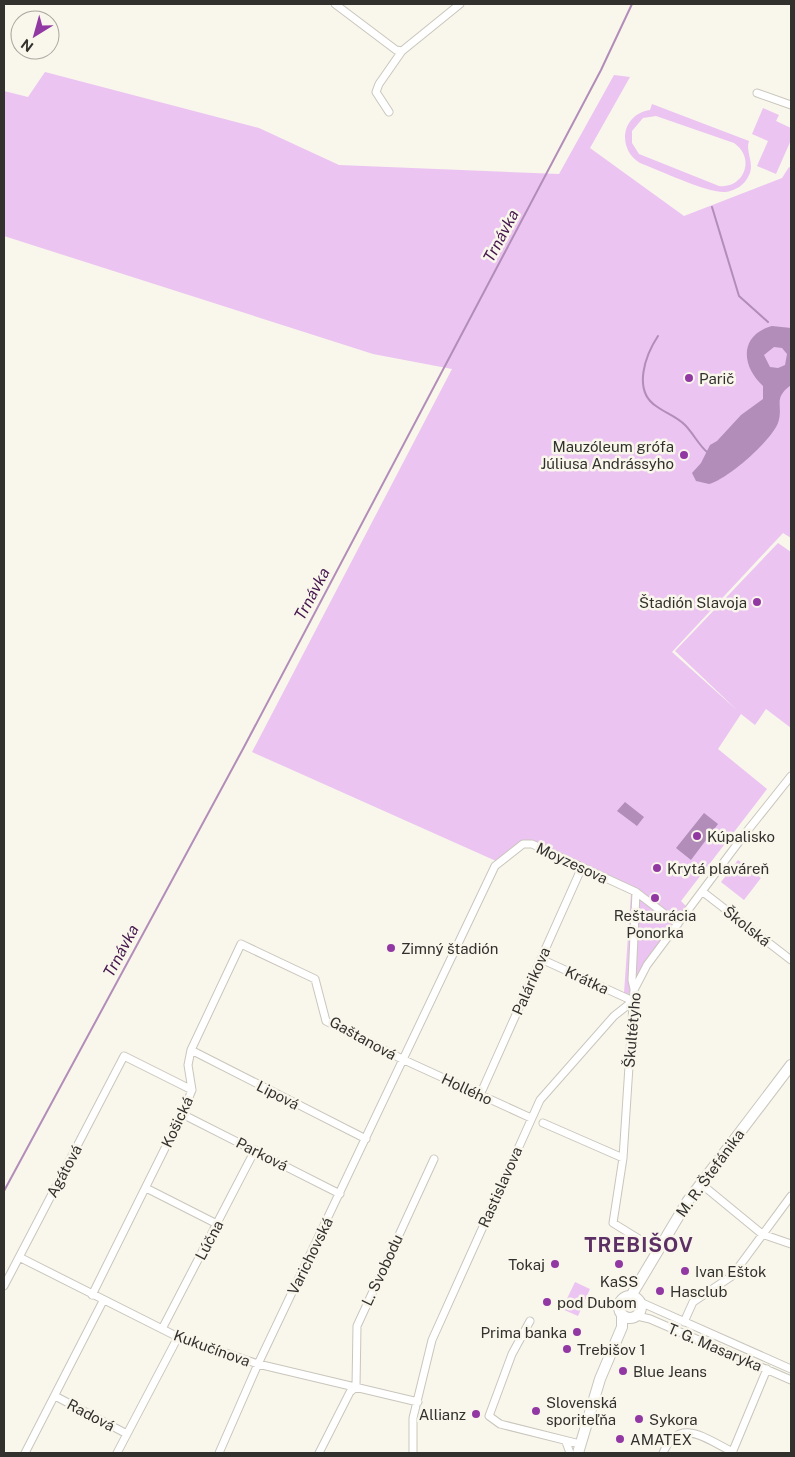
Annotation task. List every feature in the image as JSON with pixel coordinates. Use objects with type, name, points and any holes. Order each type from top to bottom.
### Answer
[{"type":"street","points":[[335,4],[396,50],[402,51]]},
{"type":"street","points":[[389,112],[376,92],[379,84],[402,51],[460,4]]},
{"type":"street","points":[[757,93],[791,104]]},
{"type":"street","name":"Škultétyho","points":[[657,1250],[613,1223],[623,1158],[634,990],[647,966],[744,835],[791,776]]},
{"type":"street","name":"Moyzesova","points":[[402,1059],[495,866],[527,842],[636,892],[678,924]]},
{"type":"street","name":"Palárikova","points":[[480,1095],[582,867]]},
{"type":"street","points":[[634,990],[632,980],[636,892]]},
{"type":"street","name":"Školská","points":[[703,892],[791,960]]},
{"type":"street","name":"Gaštanová","points":[[241,944],[315,979],[326,1021],[402,1059]]},
{"type":"street","name":"Košická","points":[[92,1295],[182,1114],[192,1090],[188,1065],[191,1050],[241,944]]},
{"type":"street","name":"Krátka","points":[[541,959],[633,1001]]},
{"type":"street","name":"Rastislavova","points":[[412,1453],[413,1418],[432,1340],[442,1313],[531,1118],[540,1100],[614,1016],[633,1001]]},
{"type":"street","name":"Lipová","points":[[191,1050],[366,1139]]},
{"type":"street","name":"Agátová","points":[[4,1286],[124,1056],[192,1090]]},
{"type":"street","name":"Hollého","points":[[402,1059],[531,1118]]},
{"type":"street","name":"Varichovská","points":[[219,1453],[258,1364],[366,1139],[402,1059]]},
{"type":"street","name":"M. R. Štefánika","points":[[630,1316],[641,1310],[636,1299],[638,1286],[657,1250],[700,1183],[791,1065]]},
{"type":"street","name":"Parková","points":[[182,1114],[340,1194]]},
{"type":"street","points":[[543,1123],[623,1158]]},
{"type":"street","name":"Lúčna","points":[[162,1329],[255,1150]]},
{"type":"street","name":"L. Svobodu","points":[[356,1387],[357,1326],[434,1159]]},
{"type":"street","points":[[700,1183],[762,1234],[791,1244]]},
{"type":"street","points":[[146,1188],[217,1224]]},
{"type":"street","points":[[685,1334],[692,1302],[732,1276],[791,1196]]},
{"type":"street","name":"Kukučínova","points":[[19,1257],[103,1301],[178,1337],[258,1364],[418,1402]]},
{"type":"street","points":[[530,1321],[512,1354],[490,1416],[500,1424],[566,1442],[579,1449],[600,1379],[622,1327],[630,1316],[619,1307],[620,1302],[623,1298],[636,1299]]},
{"type":"street","name":"T. G. Masaryka","points":[[636,1299],[686,1324],[790,1369]]},
{"type":"street","points":[[25,1453],[103,1301]]},
{"type":"street","name":"T. G. Masaryka","points":[[630,1316],[685,1334],[788,1378]]},
{"type":"street","points":[[117,1453],[178,1337]]},
{"type":"street","points":[[746,1360],[750,1351]]},
{"type":"street","points":[[788,1378],[790,1369]]},
{"type":"street","points":[[663,1453],[667,1444],[679,1432],[690,1432],[733,1453],[767,1370]]},
{"type":"street","points":[[319,1453],[350,1392],[356,1387]]},
{"type":"street","name":"Radová","points":[[55,1396],[127,1434]]},
{"type":"street","points":[[566,1442],[570,1453]]},
{"type":"shaded area","points":[[45,72],[259,128],[339,165],[559,174],[614,75],[630,77],[590,148],[684,216],[782,178],[789,167],[791,168],[791,538],[783,533],[672,652],[738,711],[675,651],[778,543],[791,552],[791,728],[766,709],[755,725],[741,714],[718,749],[767,789],[681,901],[687,907],[645,962],[629,994],[624,993],[633,887],[532,841],[524,840],[496,861],[252,752],[452,369],[373,354],[4,236],[4,91],[28,97]]},
{"type":"shaded area","points":[[652,104],[749,141],[748,149],[751,171],[745,182],[739,187],[725,192],[707,189],[640,163],[632,157],[625,141],[628,125],[633,118],[650,110]],"holes":[[[656,116],[734,143],[741,149],[744,156],[746,164],[744,171],[741,178],[735,183],[728,186],[719,186],[639,154],[632,143],[632,131],[643,118]]]},
{"type":"shaded area","points":[[763,108],[779,115],[776,121],[791,128],[791,140],[776,174],[757,166],[768,141],[752,134]]},
{"type":"shaded area","points":[[772,326],[791,328],[791,385],[780,398],[780,417],[778,423],[774,431],[758,449],[727,475],[709,484],[696,481],[692,473],[701,463],[710,445],[717,441],[741,415],[763,399],[763,386],[750,369],[747,361],[749,344],[761,330]],"holes":[[[774,347],[782,348],[787,354],[785,365],[778,368],[770,367],[764,355]]]},
{"type":"shaded area","points":[[625,802],[644,817],[637,826],[617,811]]},
{"type":"shaded area","name":"Kúpalisko","points":[[704,813],[718,824],[691,860],[676,848]]},
{"type":"shaded area","points":[[738,860],[761,878],[744,900],[721,882]]},
{"type":"shaded area","points":[[575,1282],[590,1289],[578,1316],[562,1309]]},
{"type":"waterway","name":"Trnávka","points":[[4,1191],[244,747],[601,70],[632,4]]},
{"type":"waterway","points":[[712,207],[739,296],[768,322]]},
{"type":"waterway","points":[[658,336],[646,362],[643,382],[644,391],[656,406],[685,425],[707,452]]},
{"type":"place","name":"Parič","points":[[689,378]]},
{"type":"place","name":"Mauzóleum grófa Júliusa Andrássyho","points":[[684,455]]},
{"type":"place","name":"Štadión Slavoja","points":[[757,602]]},
{"type":"place","name":"Kúpalisko","points":[[697,836]]},
{"type":"place","name":"Krytá plaváreň","points":[[657,868]]},
{"type":"place","name":"Reštaurácia Ponorka","points":[[655,898]]},
{"type":"place","name":"Zimný štadión","points":[[391,948]]},
{"type":"place","name":"Tokaj","points":[[555,1264]]},
{"type":"place","name":"KaSS","points":[[619,1264]]},
{"type":"place","name":"Ivan Eštok","points":[[685,1271]]},
{"type":"place","name":"Hasclub","points":[[660,1291]]},
{"type":"place","name":"pod Dubom","points":[[547,1302]]},
{"type":"place","name":"Prima banka","points":[[577,1332]]},
{"type":"place","name":"Trebišov 1","points":[[567,1349]]},
{"type":"place","name":"Blue Jeans","points":[[623,1371]]},
{"type":"place","name":"Slovenská sporiteľňa","points":[[536,1411]]},
{"type":"place","name":"Allianz","points":[[476,1414]]},
{"type":"place","name":"Sykora","points":[[639,1419]]},
{"type":"place","name":"AMATEX","points":[[620,1439]]},
{"type":"district","name":"TREBIŠOV","points":[[639,1245]]}]
